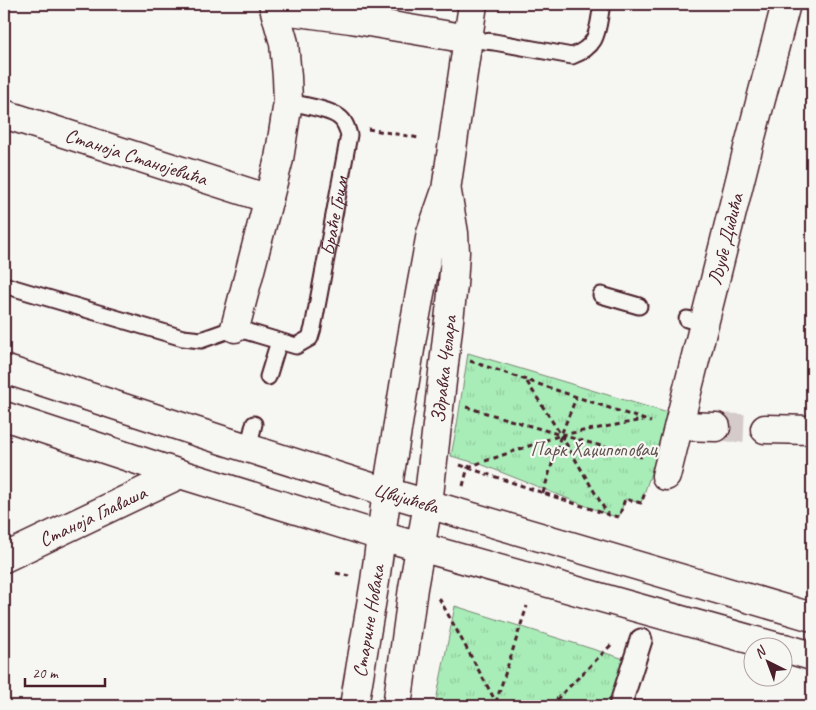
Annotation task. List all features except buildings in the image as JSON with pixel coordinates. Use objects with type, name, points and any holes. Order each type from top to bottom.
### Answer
[{"type":"main road","name":"Здравка Челара","points":[[381,536],[412,338],[431,232],[446,190],[473,4]]},
{"type":"main road","name":"Љубе Дидића","points":[[666,476],[679,426],[696,321],[745,160],[786,4]]},
{"type":"main road","points":[[234,328],[279,158],[288,102],[288,77],[284,43],[274,6],[352,12],[468,39]]},
{"type":"main road","name":"Станоја Станојевића","points":[[4,114],[269,199]]},
{"type":"main road","name":"Здравка Челара","points":[[421,547],[446,354],[455,252],[454,233],[446,190]]},
{"type":"main road","name":"Цвијићева","points":[[4,369],[251,436],[387,492],[812,617]]},
{"type":"main road","points":[[4,416],[180,474],[381,536],[746,638]]},
{"type":"main road","points":[[679,426],[716,427]]},
{"type":"main road","points":[[765,429],[812,430]]},
{"type":"main road","name":"Станоја Главаша","points":[[4,558],[180,474]]},
{"type":"main road","name":"Старине Новака","points":[[354,706],[376,581],[381,536]]},
{"type":"main road","name":"Старине Новака","points":[[397,706],[413,588],[421,547]]},
{"type":"main road","points":[[794,651],[812,656]]},
{"type":"street","points":[[620,706],[641,640]]},
{"type":"lane","points":[[468,39],[572,56],[583,52],[590,46],[597,34],[602,4]]},
{"type":"lane","points":[[288,102],[330,112],[340,118],[346,125]]},
{"type":"lane","name":"Браће Грим","points":[[234,328],[296,346],[310,338],[349,135],[346,125]]},
{"type":"lane","points":[[4,285],[183,338],[201,340],[234,328]]},
{"type":"lane","points":[[601,296],[639,306]]},
{"type":"lane","points":[[268,377],[279,341]]},
{"type":"path","points":[[346,125],[419,138]]},
{"type":"path","points":[[446,354],[644,420],[561,435],[468,467],[609,516],[619,517]]},
{"type":"path","points":[[526,380],[609,516]]},
{"type":"path","points":[[543,493],[561,435],[576,398]]},
{"type":"path","points":[[464,406],[646,458]]},
{"type":"path","points":[[495,706],[536,579]]},
{"type":"path","points":[[436,592],[496,702],[514,706]]},
{"type":"path","points":[[550,706],[615,641]]},
{"type":"green space","name":"Парк Хаџипоповац","points":[[468,353],[668,413],[641,503],[625,499],[619,517],[609,515],[483,465],[451,456]]},
{"type":"green space","points":[[455,606],[634,662],[621,706],[435,706]]},
{"type":"tunnel","points":[[716,427],[765,429]]}]
